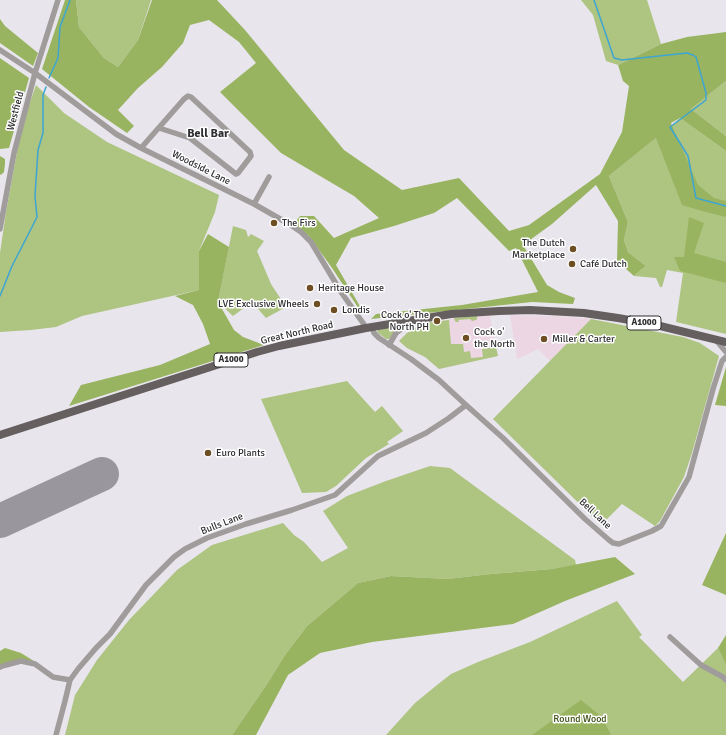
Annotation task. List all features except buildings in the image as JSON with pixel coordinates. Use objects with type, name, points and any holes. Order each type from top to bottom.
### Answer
[{"type":"main road","name":"Great North Road","points":[[0,436],[279,346],[322,336],[451,314],[530,310],[584,313],[652,324],[726,342]]},
{"type":"street","name":"Westfield","points":[[0,229],[14,152],[35,74],[58,0]]},
{"type":"street","name":"Woodside Lane","points":[[0,50],[116,134],[254,204],[301,232],[311,242],[341,292],[363,323],[369,328]]},
{"type":"street","points":[[141,148],[158,128],[184,99],[191,96],[250,152],[251,156],[236,174],[190,138],[158,128]]},
{"type":"street","points":[[254,204],[269,176]]},
{"type":"street","points":[[389,345],[396,332],[414,320]]},
{"type":"street","name":"Bell Lane","points":[[369,328],[379,338],[426,369],[439,380],[503,438],[585,519],[613,543],[619,544],[661,526],[672,507],[689,477],[713,389],[722,361],[726,357]]},
{"type":"street","points":[[715,339],[726,352]]},
{"type":"street","name":"Bulls Lane","points":[[56,735],[70,680],[96,648],[110,634],[146,584],[174,557],[185,549],[207,538],[336,495],[378,456],[426,433],[466,405]]},
{"type":"street","points":[[670,637],[701,665],[726,680]]},
{"type":"street","points":[[0,667],[21,661],[35,664],[53,677],[70,680]]},
{"type":"shaded area","points":[[510,315],[558,316],[591,319],[550,361],[538,349],[517,359]]},
{"type":"shaded area","points":[[477,316],[490,316],[498,356],[439,369],[425,357],[407,348],[399,341],[407,333],[423,323]]},
{"type":"green space","points":[[65,0],[76,0],[79,27],[104,58],[118,67],[138,40],[152,0],[217,0],[245,30],[344,150],[402,190],[459,178],[509,231],[529,225],[600,174],[622,132],[629,86],[623,81],[618,65],[661,44],[687,37],[726,32],[726,81],[691,109],[726,136],[726,151],[680,118],[671,123],[698,185],[714,198],[726,201],[726,217],[682,205],[656,138],[609,176],[628,222],[624,240],[628,252],[646,266],[634,276],[617,261],[618,221],[596,185],[552,224],[523,245],[547,285],[559,292],[575,298],[573,304],[532,302],[371,319],[376,314],[462,305],[538,292],[516,248],[509,251],[457,198],[434,213],[351,238],[336,265],[361,308],[359,309],[309,236],[293,225],[300,216],[314,216],[334,238],[379,218],[354,196],[281,153],[220,92],[256,63],[239,42],[209,20],[190,25],[183,43],[162,67],[138,88],[118,110],[134,126],[127,133],[89,107],[42,69]]},
{"type":"green space","points":[[76,0],[151,0],[138,40],[118,67],[104,58],[79,27]]},
{"type":"green space","points":[[581,0],[647,0],[661,44],[618,65],[606,61],[593,15]]},
{"type":"green space","points":[[0,19],[5,26],[38,53],[33,66],[0,43]]},
{"type":"green space","points":[[0,58],[29,78],[9,148],[0,149]]},
{"type":"green space","points":[[726,81],[726,136],[691,109]]},
{"type":"green space","points":[[36,85],[64,113],[107,142],[219,195],[215,212],[199,251],[199,290],[82,316],[56,327],[0,332],[0,253],[19,141]]},
{"type":"green space","points":[[680,118],[726,151],[726,334],[676,322],[683,273],[667,270],[662,287],[660,287],[656,278],[634,276],[646,266],[628,252],[624,240],[628,222],[609,176]]},
{"type":"green space","points":[[0,156],[5,159],[4,172],[1,175],[0,174]]},
{"type":"green space","points":[[689,217],[704,223],[694,253],[726,262],[726,283],[680,271],[674,257],[684,257]]},
{"type":"green space","points":[[233,226],[246,230],[248,237],[251,234],[264,241],[257,251],[271,284],[286,307],[266,318],[252,302],[233,316],[218,302]]},
{"type":"green space","points":[[208,234],[229,247],[218,302],[234,330],[243,337],[264,345],[69,406],[81,385],[160,365],[210,344],[203,324],[193,305],[175,296],[199,290],[199,251]]},
{"type":"green space","points":[[477,316],[476,320],[472,321],[470,319],[458,320],[459,322],[456,322],[454,318]]},
{"type":"green space","points":[[591,319],[683,337],[700,343],[719,356],[684,477],[660,521],[655,526],[622,504],[601,525],[493,419]]},
{"type":"green space","points":[[449,320],[451,344],[463,344],[464,352],[470,351],[471,358],[483,357],[482,349],[496,347],[498,356],[439,369],[425,357],[407,348],[399,341],[407,333],[423,323]]},
{"type":"green space","points":[[400,326],[389,339],[386,339],[377,332],[378,330]]},
{"type":"green space","points":[[726,367],[726,406],[715,405]]},
{"type":"green space","points":[[347,381],[375,412],[382,406],[403,431],[387,442],[389,444],[366,458],[336,486],[326,492],[302,493],[261,399]]},
{"type":"green space","points":[[430,466],[450,468],[575,560],[576,565],[552,569],[447,579],[391,576],[358,583],[307,626],[285,655],[232,735],[65,735],[75,695],[97,660],[129,620],[177,570],[212,545],[283,523],[294,535],[304,542],[322,562],[348,548],[323,511],[347,496]]},
{"type":"green space","points":[[726,533],[726,595],[702,585]]},
{"type":"green space","points":[[615,557],[635,574],[565,601],[513,624],[372,642],[320,653],[288,675],[256,735],[232,735],[285,655],[307,626],[358,583],[391,576],[447,579],[552,569]]},
{"type":"green space","points":[[617,601],[642,635],[639,637],[683,682],[718,648],[726,665],[726,735],[386,735],[415,703],[451,674],[530,642]]},
{"type":"green space","points":[[726,635],[726,665],[718,648]]},
{"type":"green space","points":[[5,648],[21,653],[42,666],[24,663],[9,665],[0,670],[0,651]]},
{"type":"green space","name":"Round Wood","points":[[581,700],[602,717],[611,735],[532,735]]},
{"type":"waterway","points":[[49,78],[58,58],[60,27],[70,0]]},
{"type":"waterway","points":[[594,0],[614,58],[622,60],[687,53],[696,57],[706,93],[706,100],[670,127],[688,156],[696,198],[726,206]]},
{"type":"waterway","points":[[0,296],[12,266],[37,217],[35,196],[38,150],[43,133],[43,95],[46,87]]},
{"type":"runway","points":[[0,521],[102,474]]},
{"type":"place","name":"The Firs","points":[[274,223]]},
{"type":"place","name":"The Dutch Marketplace","points":[[573,249]]},
{"type":"place","name":"Café Dutch","points":[[572,264]]},
{"type":"place","name":"Heritage House","points":[[310,288]]},
{"type":"place","name":"LVE Exclusive Wheels","points":[[317,304]]},
{"type":"place","name":"Londis","points":[[334,310]]},
{"type":"place","name":"Cock o' The North PH","points":[[437,321]]},
{"type":"place","name":"Cock o' the North","points":[[466,338]]},
{"type":"place","name":"Miller & Carter","points":[[544,339]]},
{"type":"place","name":"Euro Plants","points":[[208,453]]},
{"type":"district","name":"Bell Bar","points":[[208,134]]}]
